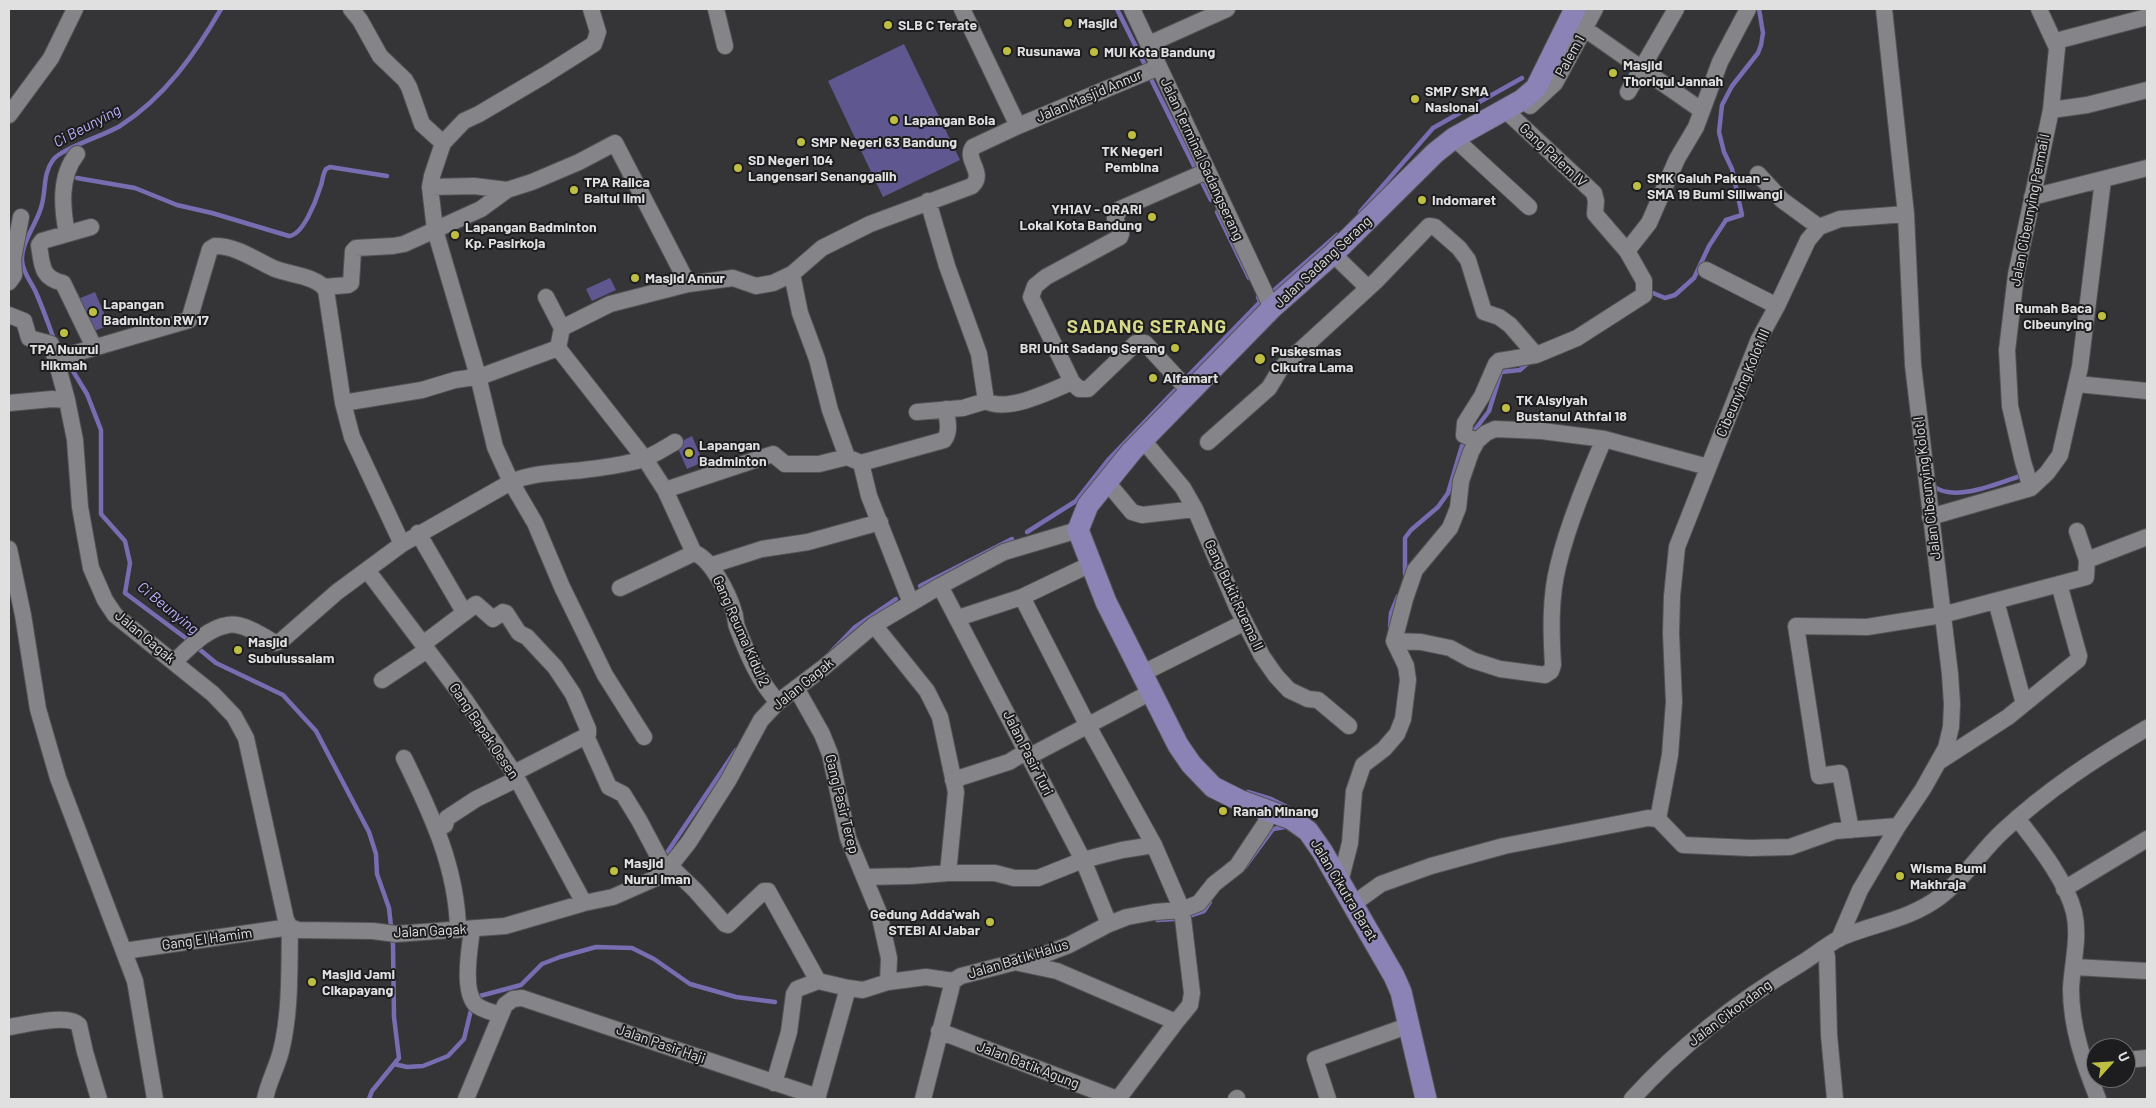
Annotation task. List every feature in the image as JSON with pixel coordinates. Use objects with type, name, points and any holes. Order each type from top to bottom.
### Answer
[{"type":"main road","name":"Jalan Sadang Serang","points":[[1078,530],[1088,505],[1106,482],[1143,440],[1272,308],[1333,254],[1435,153],[1454,138],[1510,115],[1540,82],[1575,9]]},
{"type":"main road","name":"Jalan Cikutra Barat","points":[[1078,530],[1106,602],[1143,672],[1178,745],[1202,777],[1224,794],[1291,819],[1308,831],[1341,877],[1353,904],[1394,976],[1401,992],[1426,1099]]},
{"type":"street","points":[[9,115],[51,58],[75,9]]},
{"type":"street","points":[[351,9],[360,20],[380,56],[410,87],[422,124],[443,143]]},
{"type":"street","points":[[591,9],[598,32],[594,44],[545,75],[464,121],[443,143],[430,187],[435,230],[478,376],[495,447],[511,482],[535,523],[562,587],[605,675],[644,736]]},
{"type":"street","points":[[716,9],[725,46]]},
{"type":"street","points":[[962,9],[1018,126]]},
{"type":"street","name":"Jalan Terminal Sadangserang","points":[[1132,9],[1272,308]]},
{"type":"street","points":[[1149,44],[1228,9]]},
{"type":"street","name":"Palem 1","points":[[1510,115],[1555,83],[1595,9]]},
{"type":"street","points":[[1628,92],[1676,9]]},
{"type":"street","points":[[1627,251],[1649,223],[1676,159],[1696,127],[1720,62],[1748,9]]},
{"type":"street","name":"Jalan Cibeunying Kolot I","points":[[1839,939],[1860,890],[1946,748],[1952,704],[1913,365],[1906,214],[1884,9]]},
{"type":"street","points":[[2038,9],[2056,41],[2147,17]]},
{"type":"street","points":[[1585,29],[1701,110]]},
{"type":"street","name":"Jalan Cibeunying Permai I","points":[[2031,488],[2010,406],[2007,350],[2016,275],[2051,110],[2057,48],[2056,41]]},
{"type":"street","name":"Jalan Masjid Annur","points":[[928,201],[972,186],[976,182],[978,175],[971,156],[973,147],[1018,126],[1160,67]]},
{"type":"street","points":[[2051,110],[2087,105],[2147,90]]},
{"type":"street","name":"Gang Palem IV","points":[[1510,115],[1594,193],[1597,217],[1627,251],[1644,281],[1644,295],[1577,338],[1536,354]]},
{"type":"street","points":[[1454,138],[1529,207]]},
{"type":"street","points":[[63,365],[69,355],[189,320],[210,249],[215,246],[240,251],[274,269],[312,281],[324,287],[348,285],[351,282],[353,251],[356,248],[404,244],[481,209],[506,190],[532,182],[579,162],[615,142],[688,284]]},
{"type":"street","points":[[67,234],[62,205],[72,160],[77,154]]},
{"type":"street","points":[[2032,197],[2147,168]]},
{"type":"street","points":[[1190,392],[1145,343],[1140,342],[1136,343],[1088,389],[1079,390],[1072,382],[1031,296],[1035,286],[1046,277],[1120,237],[1121,234],[1115,218],[1120,209],[1207,171]]},
{"type":"street","points":[[1758,174],[1778,196],[1819,227],[1840,219],[1906,214]]},
{"type":"street","points":[[1930,517],[2031,488],[2047,473],[2060,455],[2077,384],[2103,180]]},
{"type":"street","points":[[430,187],[474,186],[506,190]]},
{"type":"street","points":[[562,328],[610,304],[688,284],[733,278],[756,286],[773,284],[792,274],[822,248],[883,218],[928,201],[947,266],[979,354],[986,401]]},
{"type":"street","points":[[9,282],[14,275],[13,259],[21,217]]},
{"type":"street","points":[[1208,442],[1270,388],[1281,368],[1368,288],[1429,226],[1435,226],[1459,248],[1468,260],[1484,312],[1499,316],[1510,325],[1536,354]]},
{"type":"street","points":[[91,227],[42,241],[39,245],[45,274],[53,280],[63,283],[94,347]]},
{"type":"street","name":"Cibeunying Kolot III","points":[[1658,819],[1670,755],[1674,702],[1672,596],[1677,547],[1759,338],[1777,306],[1808,240],[1819,227]]},
{"type":"street","points":[[1333,254],[1368,288]]},
{"type":"street","points":[[1706,270],[1777,306]]},
{"type":"street","points":[[792,274],[800,312],[817,359],[830,410],[854,460],[911,603]]},
{"type":"street","points":[[324,287],[343,403],[352,437],[402,544]]},
{"type":"street","points":[[546,297],[562,328],[558,348],[645,458],[665,490],[694,553],[620,588]]},
{"type":"street","name":"Jalan Gagak","points":[[9,315],[24,321],[29,338],[51,344],[63,365],[67,400],[75,440],[80,507],[91,568],[115,615],[213,694],[234,716],[246,738],[286,920],[290,927],[298,930],[373,931],[396,934],[505,926],[584,902],[613,897],[656,878],[689,842],[721,792],[761,720],[778,702],[874,625],[940,586],[1004,552],[1078,530]]},
{"type":"street","points":[[343,403],[422,390],[455,380],[478,376],[558,348]]},
{"type":"street","points":[[1477,441],[1464,435],[1463,429],[1482,396],[1496,364],[1504,358],[1536,354]]},
{"type":"street","points":[[917,412],[963,408],[986,401],[994,406],[1020,402],[1072,382]]},
{"type":"street","points":[[2077,384],[2147,391]]},
{"type":"street","points":[[9,403],[52,399],[67,400]]},
{"type":"street","points":[[665,490],[773,454],[785,464],[819,464],[854,460],[944,440],[948,435],[946,409]]},
{"type":"street","points":[[1341,877],[1350,843],[1354,791],[1363,765],[1384,749],[1397,734],[1403,719],[1408,680],[1406,666],[1394,641],[1405,599],[1415,570],[1450,528],[1458,508],[1461,481],[1477,441],[1486,433],[1495,429],[1542,432],[1604,439],[1708,467]]},
{"type":"street","points":[[1394,641],[1421,642],[1450,648],[1472,660],[1500,669],[1545,675],[1551,671],[1553,665],[1551,621],[1558,566],[1585,485],[1604,439]]},
{"type":"street","name":"Gang Bukit Ruema II","points":[[1143,440],[1183,488],[1195,509],[1245,622],[1262,656],[1276,676],[1289,690],[1318,700],[1349,726]]},
{"type":"street","points":[[174,662],[196,641],[229,624],[250,629],[277,643],[337,592],[402,544],[418,533],[511,482],[543,472],[584,470],[645,458],[675,442]]},
{"type":"street","points":[[1106,482],[1132,512],[1142,515],[1195,509]]},
{"type":"street","points":[[712,565],[762,549],[808,542],[880,522]]},
{"type":"street","points":[[1851,830],[1840,773],[1819,776],[1796,626],[1867,627],[1942,615],[2086,577],[2087,560],[2078,530]]},
{"type":"street","points":[[418,533],[464,612]]},
{"type":"street","points":[[2087,560],[2147,537]]},
{"type":"street","points":[[9,549],[23,615],[38,709],[58,778],[134,981],[155,1099]]},
{"type":"street","name":"Gang Reuma Kidul 2","points":[[694,553],[702,555],[712,565],[734,612],[736,624],[745,646],[767,690],[778,702]]},
{"type":"street","points":[[958,618],[1022,597],[1091,564]]},
{"type":"street","name":"Gang Bapak Oesen","points":[[367,570],[465,700],[516,776],[584,902]]},
{"type":"street","points":[[1939,761],[2008,717],[2078,658],[2060,584]]},
{"type":"street","name":"Jalan Pasir Turi","points":[[940,586],[1083,860],[1109,924]]},
{"type":"street","points":[[1022,597],[1088,726],[1154,845],[1182,910],[1192,993],[1190,1006],[1118,1099]]},
{"type":"street","points":[[1996,601],[2024,704]]},
{"type":"street","points":[[382,680],[425,647],[464,612],[477,604],[493,619],[503,612],[506,613],[519,633],[527,637],[556,668],[573,694],[588,729],[586,736],[476,800],[447,818],[445,825],[436,829]]},
{"type":"street","points":[[1143,672],[1245,622]]},
{"type":"street","points":[[874,625],[927,692],[940,717],[956,792],[948,873]]},
{"type":"street","name":"Gang Pasir Terep","points":[[796,688],[822,734],[830,754],[848,838],[879,913],[889,958],[888,982]]},
{"type":"street","points":[[953,780],[1009,762],[1088,726],[1152,691]]},
{"type":"street","points":[[1839,939],[1891,922],[1919,910],[1940,897],[2017,818],[2065,779],[2147,728]]},
{"type":"street","points":[[586,736],[609,787],[623,794],[667,867],[695,890],[725,924],[728,925],[764,891],[768,891],[818,980],[847,994],[888,982],[926,978],[953,981]]},
{"type":"street","points":[[404,758],[448,859],[458,909],[465,929],[470,997],[479,1007],[500,1015]]},
{"type":"street","name":"Jalan Batik Halus","points":[[922,1099],[953,981],[961,976],[1043,955],[1069,945],[1109,924],[1127,917],[1154,912],[1182,910],[1199,903],[1214,884],[1237,866],[1265,824],[1270,810]]},
{"type":"street","points":[[2017,818],[2034,839],[2064,889],[2074,912],[2076,930],[2071,987],[2072,1012],[2086,1051]]},
{"type":"street","points":[[1353,904],[1381,884],[1400,876],[1504,846],[1632,820],[1658,819],[1683,845],[1750,848],[1790,847],[1835,831],[1898,826]]},
{"type":"street","points":[[2064,889],[2147,839]]},
{"type":"street","points":[[864,877],[995,873],[1014,878],[1038,878],[1083,860],[1122,850],[1154,845]]},
{"type":"street","points":[[265,1099],[281,1052],[286,1026],[290,927]]},
{"type":"street","name":"Gang El Hamim","points":[[124,951],[290,927]]},
{"type":"street","name":"Jalan Cikondang","points":[[1632,1099],[1665,1064],[1720,1016],[1760,988],[1839,939]]},
{"type":"street","points":[[1825,949],[1827,957],[1829,1035],[1835,1099]]},
{"type":"street","points":[[1015,962],[1057,971],[1176,1022]]},
{"type":"street","points":[[2074,967],[2147,972]]},
{"type":"street","points":[[774,1083],[789,1032],[794,994],[797,989],[818,980]]},
{"type":"street","name":"Jalan Pasir Haji","points":[[466,1099],[505,1005],[513,999],[522,998],[818,1098],[847,994]]},
{"type":"street","points":[[9,1027],[67,1020],[76,1022],[79,1025],[99,1099]]},
{"type":"street","points":[[1328,1099],[1315,1059],[1410,1025]]},
{"type":"street","name":"Jalan Batik Agung","points":[[939,1031],[1118,1099]]},
{"type":"shaded area","name":"Lapangan Bola","points":[[904,44],[960,160],[883,197],[828,81]]},
{"type":"shaded area","points":[[610,278],[616,290],[592,301],[586,289]]},
{"type":"shaded area","name":"Lapangan Badminton RW 17","points":[[95,292],[109,325],[92,332],[78,299]]},
{"type":"shaded area","name":"Lapangan Badminton","points":[[692,436],[703,462],[687,469],[676,444]]},
{"type":"waterway","name":"Ci Beunying","points":[[55,342],[35,291],[24,270],[22,261],[24,246],[40,211],[46,176],[50,165],[64,151],[113,130],[151,102],[178,74],[201,42],[221,9]]},
{"type":"waterway","points":[[1117,9],[1144,63]]},
{"type":"waterway","points":[[1648,295],[1653,293],[1665,298],[1675,295],[1694,278],[1709,246],[1726,220],[1742,215],[1732,169],[1724,152],[1719,132],[1722,105],[1732,86],[1758,53],[1761,45],[1763,33],[1759,9]]},
{"type":"waterway","points":[[1360,212],[1433,128],[1522,78]]},
{"type":"waterway","points":[[1151,79],[1195,168]]},
{"type":"waterway","points":[[77,178],[135,188],[177,205],[212,213],[289,236],[299,230],[308,217],[326,169],[330,167],[387,176]]},
{"type":"waterway","points":[[1201,180],[1211,200]]},
{"type":"waterway","points":[[1217,212],[1249,278]]},
{"type":"waterway","points":[[1270,290],[1271,293],[1337,235]]},
{"type":"waterway","points":[[1187,377],[1260,302],[1258,297]]},
{"type":"waterway","points":[[1471,435],[1489,411],[1501,372],[1520,370],[1529,362]]},
{"type":"waterway","name":"Ci Beunying","points":[[68,363],[87,394],[101,430],[101,514],[125,541],[130,563],[125,593],[216,663],[283,695],[316,731],[369,832],[376,854],[377,874],[389,908],[393,945],[394,1017],[399,1058],[372,1091],[369,1099]]},
{"type":"waterway","points":[[1027,532],[1076,501],[1109,459],[1180,385]]},
{"type":"waterway","points":[[1405,574],[1405,538],[1411,530],[1438,507],[1448,493],[1462,446],[1466,441]]},
{"type":"waterway","points":[[1933,486],[1942,491],[1953,493],[1965,492],[2023,475]]},
{"type":"waterway","points":[[920,586],[1012,539]]},
{"type":"waterway","points":[[1390,627],[1391,613],[1398,596]]},
{"type":"waterway","points":[[830,653],[855,627],[896,599]]},
{"type":"waterway","points":[[664,857],[736,750]]},
{"type":"waterway","points":[[1248,792],[1271,799],[1287,807]]},
{"type":"waterway","points":[[1245,867],[1273,829],[1285,827]]},
{"type":"waterway","points":[[1189,916],[1204,911],[1210,902]]},
{"type":"waterway","points":[[1157,920],[1175,919]]},
{"type":"waterway","points":[[476,997],[521,985],[542,964],[596,947],[632,948],[654,959],[690,984],[736,997],[775,1002]]},
{"type":"waterway","points":[[394,1064],[407,1067],[423,1066],[448,1056],[464,1039],[472,1006]]},
{"type":"place","name":"Masjid","points":[[1068,23]]},
{"type":"place","name":"SLB C Terate","points":[[888,25]]},
{"type":"place","name":"Rusunawa","points":[[1007,51]]},
{"type":"place","name":"MUI Kota Bandung","points":[[1094,52]]},
{"type":"place","name":"Masjid Thoriqul Jannah","points":[[1613,73]]},
{"type":"place","name":"SMP/ SMA Nasional","points":[[1415,99]]},
{"type":"place","name":"Lapangan Bola","points":[[894,120]]},
{"type":"place","name":"TK Negeri Pembina","points":[[1132,135]]},
{"type":"place","name":"SMP Negeri 63 Bandung","points":[[801,142]]},
{"type":"place","name":"SD Negeri 104 Langensari Senanggalih","points":[[738,168]]},
{"type":"place","name":"SMK Galuh Pakuan - SMA 19 Bumi Siliwangi","points":[[1637,186]]},
{"type":"place","name":"TPA Ralica Baitul Ilmi","points":[[574,190]]},
{"type":"place","name":"Indomaret","points":[[1422,200]]},
{"type":"place","name":"YH1AV - ORARI Lokal Kota Bandung","points":[[1152,217]]},
{"type":"place","name":"Lapangan Badminton Kp. Pasirkoja","points":[[455,235]]},
{"type":"place","name":"Masjid Annur","points":[[635,278]]},
{"type":"place","name":"Lapangan Badminton RW 17","points":[[93,312]]},
{"type":"place","name":"Rumah Baca Cibeunying","points":[[2102,316]]},
{"type":"place","name":"TPA Nuurul Hikmah","points":[[64,333]]},
{"type":"place","name":"BRI Unit Sadang Serang","points":[[1175,348]]},
{"type":"place","name":"Puskesmas Cikutra Lama","points":[[1260,359]]},
{"type":"place","name":"Alfamart","points":[[1153,378]]},
{"type":"place","name":"TK Aisyiyah Bustanul Athfal 18","points":[[1506,408]]},
{"type":"place","name":"Lapangan Badminton","points":[[689,453]]},
{"type":"place","name":"Masjid Subulussalam","points":[[238,650]]},
{"type":"place","name":"Ranah Minang","points":[[1223,811]]},
{"type":"place","name":"Masjid Nurul Iman","points":[[614,871]]},
{"type":"place","name":"Wisma Bumi Makhraja","points":[[1900,876]]},
{"type":"place","name":"Gedung Adda'wah STEBI Al Jabar","points":[[990,922]]},
{"type":"place","name":"Masjid Jami Cikapayang","points":[[312,982]]},
{"type":"district","name":"SADANG SERANG","points":[[1147,327]]}]
